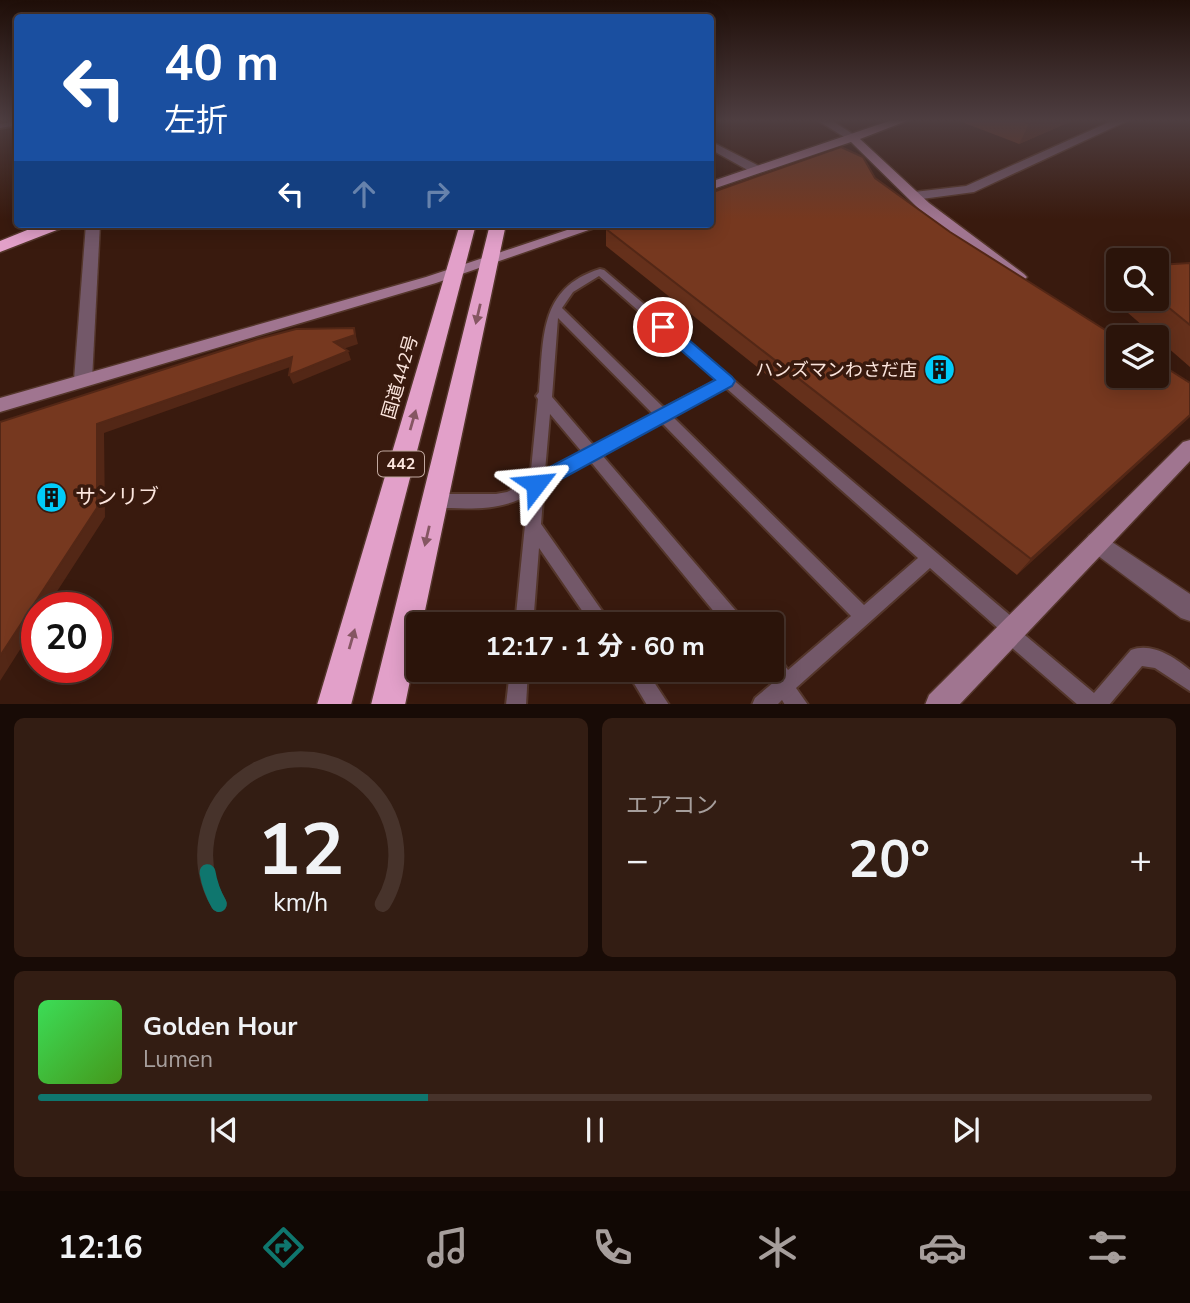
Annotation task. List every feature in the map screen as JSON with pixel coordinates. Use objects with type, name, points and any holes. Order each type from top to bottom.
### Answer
[{"type":"highway","points":[[0,247],[46,228]]},
{"type":"highway","name":"国道442号","points":[[334,704],[466,228]]},
{"type":"highway","name":"442","points":[[388,704],[497,228]]},
{"type":"street","points":[[726,153],[757,170]]},
{"type":"street","points":[[714,185],[808,153]]},
{"type":"street","points":[[868,153],[914,197],[1035,290]]},
{"type":"street","points":[[914,197],[969,189],[1050,153]]},
{"type":"street","points":[[83,380],[93,228]]},
{"type":"street","points":[[0,405],[454,273],[587,228]]},
{"type":"street","points":[[940,704],[1190,448]]},
{"type":"street","points":[[1097,542],[1190,609]]},
{"type":"lane","points":[[525,612],[548,342],[555,308],[567,289],[576,282],[600,272],[1094,704]]},
{"type":"lane","points":[[555,308],[863,616]]},
{"type":"lane","points":[[435,501],[496,501],[511,497],[726,381]]},
{"type":"lane","points":[[543,396],[726,612]]},
{"type":"lane","points":[[534,527],[594,612]]},
{"type":"lane","points":[[763,704],[930,558]]},
{"type":"lane","points":[[1096,704],[1138,657],[1151,656],[1167,664],[1190,682]]},
{"type":"lane","points":[[516,704],[518,682]]},
{"type":"lane","points":[[643,682],[658,704]]},
{"type":"lane","points":[[783,682],[797,704]]},
{"type":"building","name":"ハンズマンわさだ店","points":[[824,153],[854,153],[863,157],[875,178],[950,232],[1106,330],[1106,388],[1169,388],[1169,370],[1190,383],[1190,415],[1031,559],[606,229],[714,228],[714,192]]},
{"type":"building","points":[[1190,263],[1190,325],[1169,308],[1169,264]]},
{"type":"building","name":"サンリブ","points":[[354,328],[355,335],[334,342],[348,351],[289,375],[292,357],[97,424],[97,508],[42,592],[21,592],[21,624],[0,656],[0,422],[296,329]]},
{"type":"place","name":"ハンズマンわさだ店","points":[[940,370]]},
{"type":"place","name":"サンリブ","points":[[52,497]]},
{"type":"route","points":[[536,484],[726,381],[663,327]]}]
